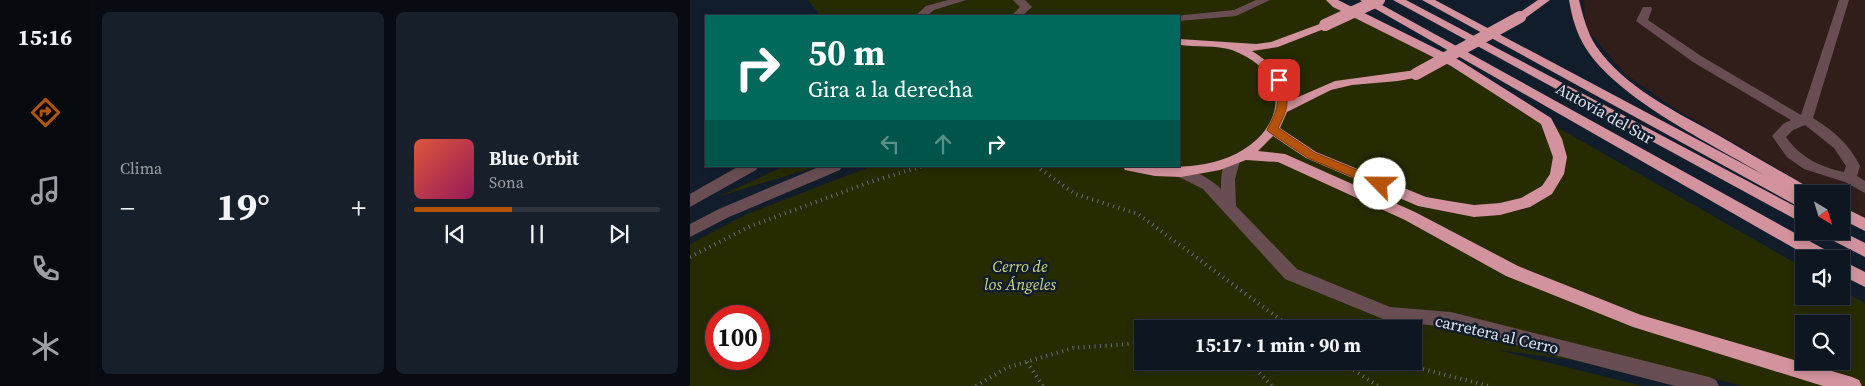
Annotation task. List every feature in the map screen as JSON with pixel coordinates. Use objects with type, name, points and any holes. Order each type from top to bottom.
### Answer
[{"type":"highway","points":[[1272,130],[1312,156],[1423,202],[1448,207],[1474,211],[1500,209],[1525,203],[1547,190],[1557,174],[1560,157],[1555,139],[1546,122],[1455,63],[1337,6],[1331,0]]},
{"type":"highway","name":"Autovía del Sur","points":[[1365,0],[1811,250]]},
{"type":"highway","points":[[1180,42],[1256,48],[1274,45],[1325,25],[1379,0]]},
{"type":"highway","name":"Autovía del Sur","points":[[1398,0],[1795,213]]},
{"type":"highway","points":[[1426,0],[1795,198]]},
{"type":"highway","points":[[1282,110],[1314,92],[1342,83],[1396,80],[1416,74],[1520,17],[1545,0]]},
{"type":"highway","points":[[1574,0],[1575,13],[1584,34],[1597,55],[1619,78],[1647,101],[1795,186]]},
{"type":"highway","points":[[1230,45],[1252,54],[1279,80],[1283,97],[1282,110],[1272,130],[1253,148],[1237,158]]},
{"type":"highway","points":[[1133,167],[1147,172],[1182,172],[1237,158],[1280,157],[1410,216],[1512,271],[1639,322],[1852,386]]},
{"type":"highway","points":[[1850,217],[1865,225]]},
{"type":"highway","points":[[1850,227],[1865,235]]},
{"type":"highway","points":[[1845,240],[1865,251]]},
{"type":"highway","points":[[1850,272],[1865,280]]},
{"type":"street","points":[[922,15],[930,8],[961,0]]},
{"type":"street","points":[[1017,15],[1027,7],[1018,0]]},
{"type":"street","points":[[1180,18],[1236,13],[1259,5],[1265,0]]},
{"type":"street","points":[[1844,0],[1803,120],[1788,127],[1779,136],[1787,150],[1802,162],[1818,170],[1849,178],[1865,188]]},
{"type":"street","points":[[1648,9],[1642,21],[1697,59],[1831,136],[1847,150],[1853,166],[1849,178]]},
{"type":"street","points":[[1229,205],[1228,179],[1237,158]]},
{"type":"street","points":[[690,201],[749,167]]},
{"type":"street","points":[[690,231],[724,213],[832,167]]},
{"type":"street","name":"carretera al Cerro","points":[[1182,172],[1208,185],[1229,205],[1291,274],[1389,314],[1451,320],[1709,386]]},
{"type":"path","points":[[690,257],[751,226],[870,182],[920,167]]},
{"type":"path","points":[[1037,167],[1075,194],[1138,214],[1281,320]]},
{"type":"path","points":[[976,386],[1006,368],[1073,348],[1134,344]]},
{"type":"path","points":[[1027,362],[1043,386]]},
{"type":"path","points":[[1422,369],[1489,386]]},
{"type":"path","points":[[1257,370],[1272,386]]},
{"type":"path","points":[[1354,370],[1378,386]]},
{"type":"shaded area","points":[[1584,0],[1865,0],[1865,218],[1850,210],[1850,185],[1806,185],[1679,111],[1625,74],[1586,28]]},
{"type":"green space","name":"Cerro de los Ángeles","points":[[808,0],[1334,0],[1795,263],[1795,305],[1850,305],[1850,295],[1865,303],[1865,386],[1742,386],[1715,379],[1498,350],[1642,386],[690,386],[690,244],[747,214],[869,167],[1180,167],[1180,15],[820,15]]},
{"type":"green space","points":[[782,167],[816,167],[720,196]]},
{"type":"route","points":[[1279,80],[1283,97],[1282,110],[1272,130],[1312,156],[1380,184]]}]
